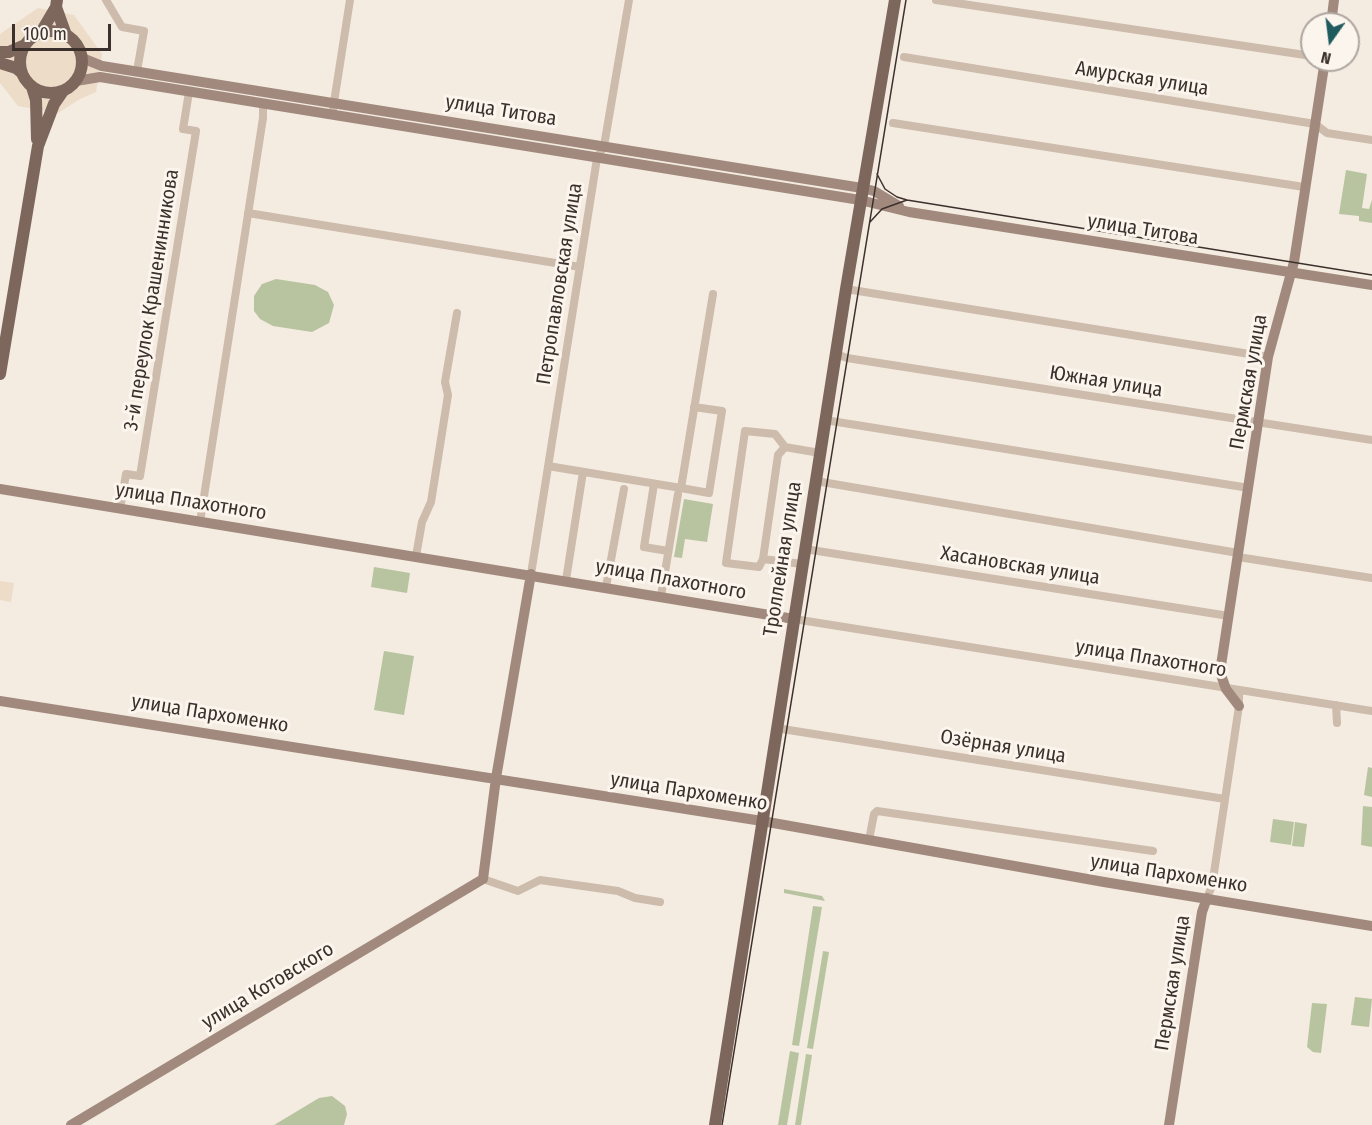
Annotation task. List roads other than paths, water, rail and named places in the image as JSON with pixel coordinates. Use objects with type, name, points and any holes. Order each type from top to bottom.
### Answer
[{"type":"main road","name":"Троллейная улица","points":[[715,1125],[802,564],[894,0]]},
{"type":"main road","points":[[0,52],[9,52],[25,45],[40,34],[57,3]]},
{"type":"main road","points":[[57,3],[66,35]]},
{"type":"main road","points":[[0,374],[38,146],[51,111],[63,91],[76,81],[82,58],[74,42],[66,35],[53,32],[40,34]]},
{"type":"main road","points":[[22,73],[20,61],[25,45]]},
{"type":"main road","points":[[0,63],[16,68],[32,87],[36,100],[38,146]]},
{"type":"main road","points":[[32,87],[47,93],[63,91]]},
{"type":"street","points":[[106,0],[122,27],[144,31],[137,71]]},
{"type":"street","points":[[332,115],[350,0]]},
{"type":"street","name":"Петропавловская улица","points":[[531,574],[597,158],[604,146],[629,0]]},
{"type":"street","points":[[936,0],[1300,54]]},
{"type":"street","name":"Амурская улица","points":[[904,57],[1315,124],[1327,133],[1372,140]]},
{"type":"street","name":"улица Титова","points":[[82,58],[102,66],[604,146],[861,194]]},
{"type":"street","name":"Пермская улица","points":[[1239,706],[1226,689],[1220,672],[1250,488],[1268,357],[1291,272],[1323,72]]},
{"type":"street","name":"улица Титова","points":[[76,81],[100,77],[597,158],[861,194],[874,191],[909,212],[1372,285]]},
{"type":"street","name":"3-й переулок Крашенинникова","points":[[120,509],[126,474],[140,476],[196,131],[183,129],[189,92]]},
{"type":"street","points":[[200,522],[263,118],[263,104]]},
{"type":"street","points":[[893,123],[1304,187]]},
{"type":"street","points":[[248,213],[580,267]]},
{"type":"street","points":[[846,289],[1268,357]]},
{"type":"street","points":[[661,596],[713,294]]},
{"type":"street","points":[[416,556],[422,522],[431,501],[448,395],[445,382],[457,313]]},
{"type":"street","name":"Южная улица","points":[[836,354],[847,358],[1372,440]]},
{"type":"street","points":[[548,466],[654,484],[680,491],[709,493],[722,411],[694,407]]},
{"type":"street","points":[[825,420],[1250,488]]},
{"type":"street","points":[[785,447],[778,455],[764,559],[759,567],[726,563],[745,431],[775,434],[785,447],[820,453]]},
{"type":"street","points":[[566,580],[583,472]]},
{"type":"street","points":[[816,481],[1372,578]]},
{"type":"street","points":[[654,484],[644,547],[668,551]]},
{"type":"street","name":"улица Плахотного","points":[[0,489],[1372,711]]},
{"type":"street","points":[[606,587],[624,489]]},
{"type":"street","name":"Хасановская улица","points":[[805,549],[1230,616]]},
{"type":"street","points":[[764,559],[802,564]]},
{"type":"street","points":[[531,574],[496,778],[483,879],[518,891],[540,880],[618,891],[635,898],[660,902]]},
{"type":"street","name":"Пермская улица","points":[[1169,1125],[1202,912],[1212,886],[1239,706],[1239,691]]},
{"type":"street","name":"улица Пархоменко","points":[[0,701],[762,821],[1372,926]]},
{"type":"street","points":[[1336,705],[1337,723]]},
{"type":"street","name":"Озёрная улица","points":[[776,728],[1225,800]]},
{"type":"street","points":[[869,840],[874,814],[878,811],[1153,851]]},
{"type":"street","name":"улица Котовского","points":[[71,1125],[483,879]]},
{"type":"tram line","points":[[722,1125],[906,0]]},
{"type":"tram line","points":[[877,174],[885,189],[907,200],[1372,275]]},
{"type":"tram line","points":[[870,222],[882,209],[907,200]]}]
